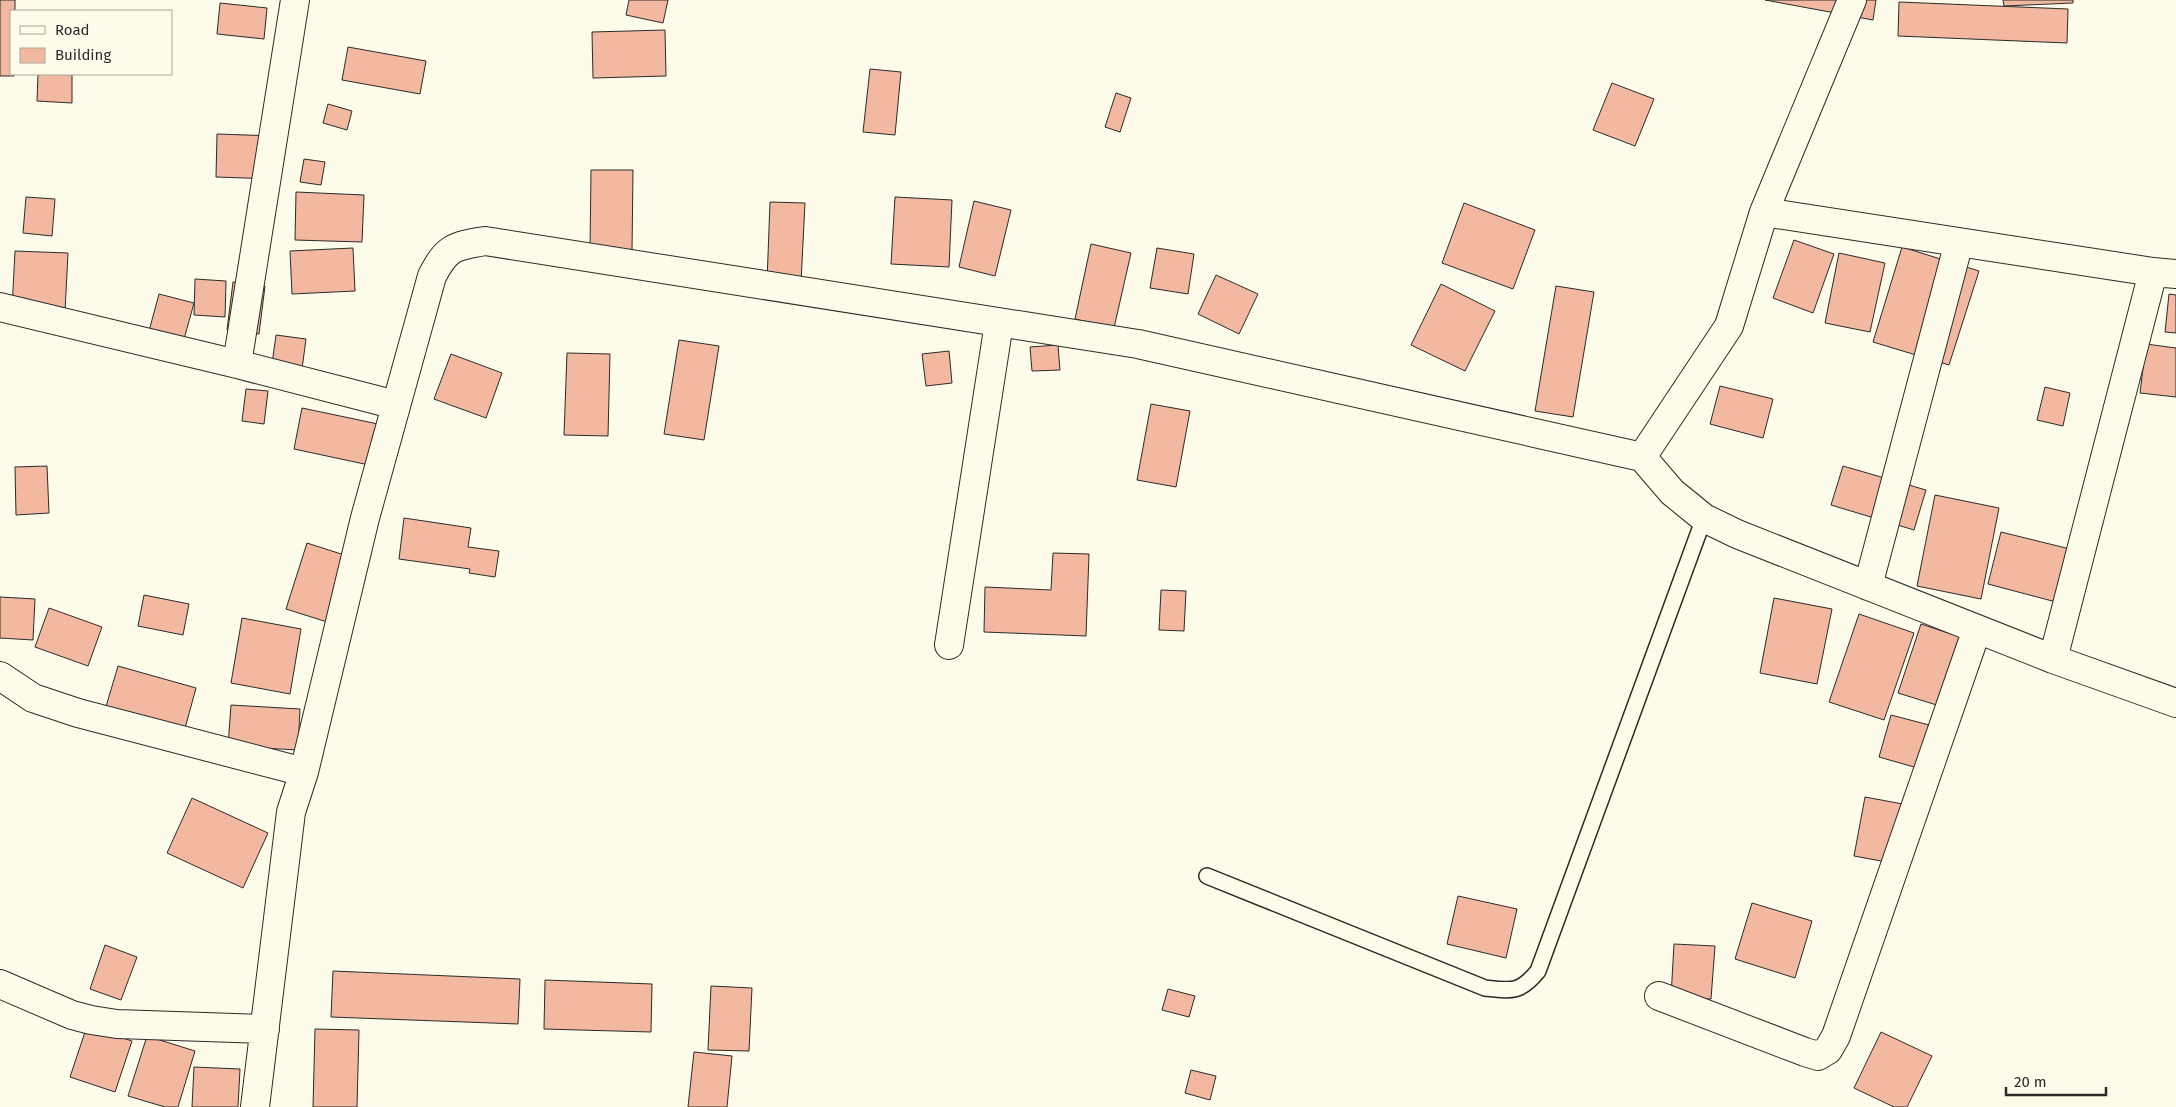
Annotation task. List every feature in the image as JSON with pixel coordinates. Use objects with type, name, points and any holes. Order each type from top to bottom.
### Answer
[{"type":"street","points":[[237,364],[295,0]]},
{"type":"street","points":[[1642,457],[1729,326],[1764,212],[1852,0]]},
{"type":"street","points":[[1764,212],[2164,273],[2053,659]]},
{"type":"street","points":[[255,1107],[291,812],[304,772],[366,518],[432,276],[443,256],[460,245],[485,241],[1138,344],[1642,457],[1672,492],[1704,518],[1737,534],[2053,659],[2176,703]]},
{"type":"street","points":[[1868,586],[1959,242]]},
{"type":"street","points":[[0,307],[237,364],[396,405]]},
{"type":"street","points":[[949,645],[999,323]]},
{"type":"street","points":[[1659,996],[1805,1052],[1818,1056],[1828,1050],[1836,1036],[1976,629]]},
{"type":"street","points":[[0,676],[33,698],[78,713],[304,772]]},
{"type":"street","points":[[0,984],[72,1015],[91,1020],[117,1024],[265,1029]]},
{"type":"lane","points":[[1207,876],[1485,988],[1507,991],[1526,985],[1538,971],[1704,518]]},
{"type":"building","points":[[0,0],[15,0],[15,10],[10,10],[10,75],[14,76],[0,76]]},
{"type":"building","points":[[629,0],[668,0],[663,23],[626,15]]},
{"type":"building","points":[[1765,0],[1876,0],[1873,20]]},
{"type":"building","points":[[2003,0],[2073,0],[2073,3],[2004,6]]},
{"type":"building","points":[[1899,2],[2068,9],[2067,43],[1898,36]]},
{"type":"building","points":[[220,3],[267,8],[264,39],[217,34]]},
{"type":"building","points":[[665,30],[666,76],[593,78],[592,32]]},
{"type":"building","points":[[348,47],[426,61],[420,94],[342,80]]},
{"type":"building","points":[[870,69],[901,72],[895,135],[863,132]]},
{"type":"building","points":[[38,75],[72,75],[72,103],[37,101]]},
{"type":"building","points":[[1612,83],[1654,99],[1635,146],[1593,130]]},
{"type":"building","points":[[1116,93],[1131,98],[1120,132],[1105,127]]},
{"type":"building","points":[[328,104],[352,111],[347,130],[323,123]]},
{"type":"building","points":[[217,134],[275,136],[274,179],[216,177]]},
{"type":"building","points":[[304,159],[325,162],[321,185],[300,182]]},
{"type":"building","points":[[591,170],[633,170],[632,251],[590,250]]},
{"type":"building","points":[[296,192],[364,195],[362,242],[295,240]]},
{"type":"building","points":[[26,197],[55,199],[52,236],[23,233]]},
{"type":"building","points":[[895,197],[952,200],[949,267],[891,264]]},
{"type":"building","points":[[974,201],[1011,210],[995,276],[959,267]]},
{"type":"building","points":[[770,202],[805,203],[801,283],[767,282]]},
{"type":"building","points":[[1464,203],[1535,230],[1513,289],[1442,263]]},
{"type":"building","points":[[1794,240],[1834,254],[1813,313],[1773,298]]},
{"type":"building","points":[[1091,244],[1131,253],[1114,328],[1075,319]]},
{"type":"building","points":[[1902,247],[1979,271],[1949,365],[1873,342]]},
{"type":"building","points":[[353,248],[355,291],[292,294],[290,251]]},
{"type":"building","points":[[1157,248],[1194,254],[1188,294],[1150,288]]},
{"type":"building","points":[[15,251],[68,253],[65,312],[12,309]]},
{"type":"building","points":[[1839,253],[1885,263],[1870,332],[1825,323]]},
{"type":"building","points":[[1216,275],[1258,294],[1239,334],[1198,314]]},
{"type":"building","points":[[195,279],[226,281],[225,317],[194,315]]},
{"type":"building","points":[[233,282],[265,286],[259,334],[227,330]]},
{"type":"building","points":[[1441,284],[1495,311],[1465,371],[1411,345]]},
{"type":"building","points":[[1556,286],[1594,292],[1573,417],[1535,411]]},
{"type":"building","points":[[159,294],[194,303],[184,339],[149,331]]},
{"type":"building","points":[[2169,294],[2176,295],[2176,333],[2165,332]]},
{"type":"building","points":[[276,335],[306,339],[302,369],[272,364]]},
{"type":"building","points":[[679,340],[719,346],[704,440],[664,434]]},
{"type":"building","points":[[2146,344],[2176,348],[2176,397],[2140,393]]},
{"type":"building","points":[[1058,345],[1060,370],[1032,371],[1030,347]]},
{"type":"building","points":[[949,351],[952,383],[926,386],[922,354]]},
{"type":"building","points":[[567,353],[610,354],[608,436],[564,435]]},
{"type":"building","points":[[451,354],[502,373],[486,418],[434,399]]},
{"type":"building","points":[[1720,386],[1773,399],[1763,438],[1710,424]]},
{"type":"building","points":[[2045,387],[2070,393],[2063,426],[2037,420]]},
{"type":"building","points":[[246,389],[268,391],[264,424],[242,421]]},
{"type":"building","points":[[1151,404],[1190,411],[1176,487],[1137,480]]},
{"type":"building","points":[[302,408],[378,424],[369,465],[294,449]]},
{"type":"building","points":[[47,466],[49,513],[16,515],[15,467]]},
{"type":"building","points":[[1843,466],[1926,490],[1914,530],[1831,505]]},
{"type":"building","points":[[1935,495],[1999,508],[1981,599],[1917,586]]},
{"type":"building","points":[[404,518],[471,528],[468,547],[499,551],[495,577],[469,573],[470,569],[399,559]]},
{"type":"building","points":[[2001,532],[2070,549],[2056,602],[1988,584]]},
{"type":"building","points":[[307,543],[363,561],[343,627],[286,609]]},
{"type":"building","points":[[1053,553],[1089,554],[1086,636],[984,632],[985,587],[1051,590]]},
{"type":"building","points":[[1161,590],[1186,591],[1184,631],[1159,630]]},
{"type":"building","points":[[144,595],[189,604],[183,635],[138,626]]},
{"type":"building","points":[[0,597],[35,599],[33,640],[0,638]]},
{"type":"building","points":[[1774,598],[1832,609],[1817,684],[1760,673]]},
{"type":"building","points":[[49,608],[102,627],[88,666],[35,647]]},
{"type":"building","points":[[1859,614],[1914,633],[1884,720],[1829,702]]},
{"type":"building","points":[[242,618],[301,629],[290,694],[231,683]]},
{"type":"building","points":[[1921,624],[1966,639],[1943,707],[1898,693]]},
{"type":"building","points":[[118,666],[196,688],[184,732],[105,710]]},
{"type":"building","points":[[231,705],[300,709],[298,750],[228,746]]},
{"type":"building","points":[[1891,715],[1933,726],[1921,769],[1879,757]]},
{"type":"building","points":[[1865,797],[1919,807],[1908,866],[1854,856]]},
{"type":"building","points":[[192,798],[268,833],[243,888],[167,853]]},
{"type":"building","points":[[1458,896],[1517,909],[1506,958],[1447,944]]},
{"type":"building","points":[[1752,903],[1812,921],[1795,978],[1735,959]]},
{"type":"building","points":[[1674,944],[1715,946],[1711,999],[1671,997]]},
{"type":"building","points":[[105,945],[137,957],[121,1000],[90,989]]},
{"type":"building","points":[[333,971],[520,979],[518,1024],[331,1017]]},
{"type":"building","points":[[545,980],[652,984],[651,1032],[544,1029]]},
{"type":"building","points":[[711,986],[752,988],[749,1051],[708,1050]]},
{"type":"building","points":[[1168,989],[1195,996],[1189,1017],[1162,1010]]},
{"type":"building","points":[[87,1026],[132,1041],[115,1092],[70,1077]]},
{"type":"building","points":[[315,1029],[359,1030],[357,1107],[313,1107]]},
{"type":"building","points":[[1881,1032],[1932,1056],[1907,1107],[1894,1107],[1854,1088]]},
{"type":"building","points":[[147,1036],[195,1051],[178,1107],[165,1107],[128,1096]]},
{"type":"building","points":[[694,1052],[732,1056],[727,1107],[688,1107]]},
{"type":"building","points":[[194,1067],[240,1069],[238,1107],[192,1107]]},
{"type":"building","points":[[1191,1070],[1216,1076],[1210,1100],[1185,1093]]}]
